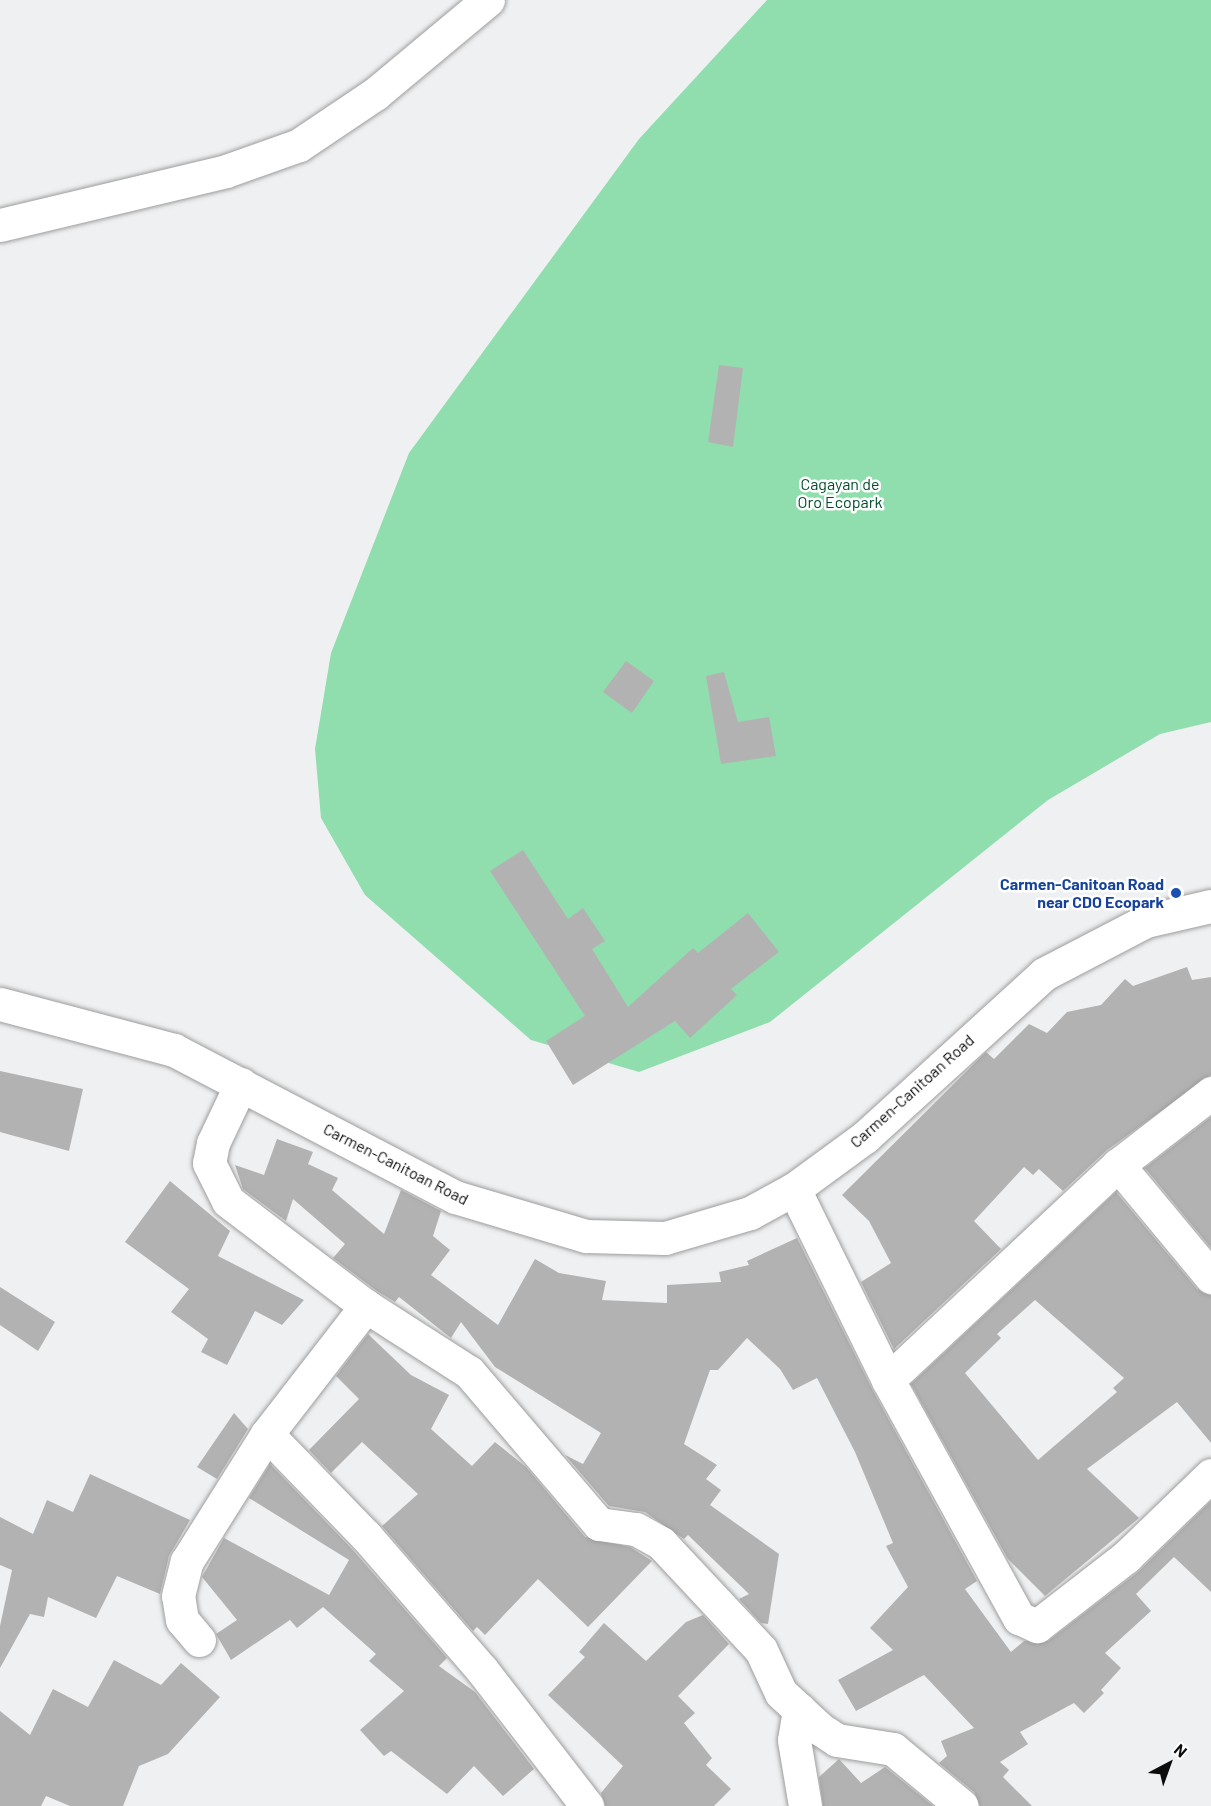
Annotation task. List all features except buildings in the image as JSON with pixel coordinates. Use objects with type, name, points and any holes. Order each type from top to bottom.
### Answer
[{"type":"street","points":[[0,225],[226,171],[299,145],[375,94],[488,0]]},
{"type":"street","name":"Carmen-Canitoan Road","points":[[0,1004],[174,1050],[455,1197],[586,1236],[665,1238],[750,1213],[794,1189],[865,1137],[1044,974],[1146,921],[1211,906]]},
{"type":"street","points":[[241,1084],[213,1143],[209,1162],[219,1187],[228,1201],[366,1306],[469,1372],[598,1524],[636,1529],[661,1543],[761,1650],[781,1693],[837,1740],[893,1749],[962,1806]]},
{"type":"street","points":[[888,1380],[1118,1165],[1211,1093]]},
{"type":"street","points":[[1118,1165],[1211,1277]]},
{"type":"street","points":[[794,1189],[888,1380],[1011,1611],[1037,1626],[1126,1557],[1211,1475]]},
{"type":"street","points":[[199,1640],[182,1620],[179,1580],[197,1542],[267,1434],[366,1306]]},
{"type":"street","points":[[267,1434],[366,1536],[482,1670],[586,1806]]},
{"type":"street","points":[[800,1709],[794,1740],[805,1806]]},
{"type":"green space","name":"Cagayan de Oro Ecopark","points":[[767,0],[1211,0],[1211,722],[1160,734],[1048,800],[770,1022],[639,1072],[531,1040],[365,895],[321,818],[315,749],[331,653],[409,453],[639,139]]},
{"type":"place","name":"Carmen-Canitoan Road near CDO Ecopark","points":[[1176,893]]}]
